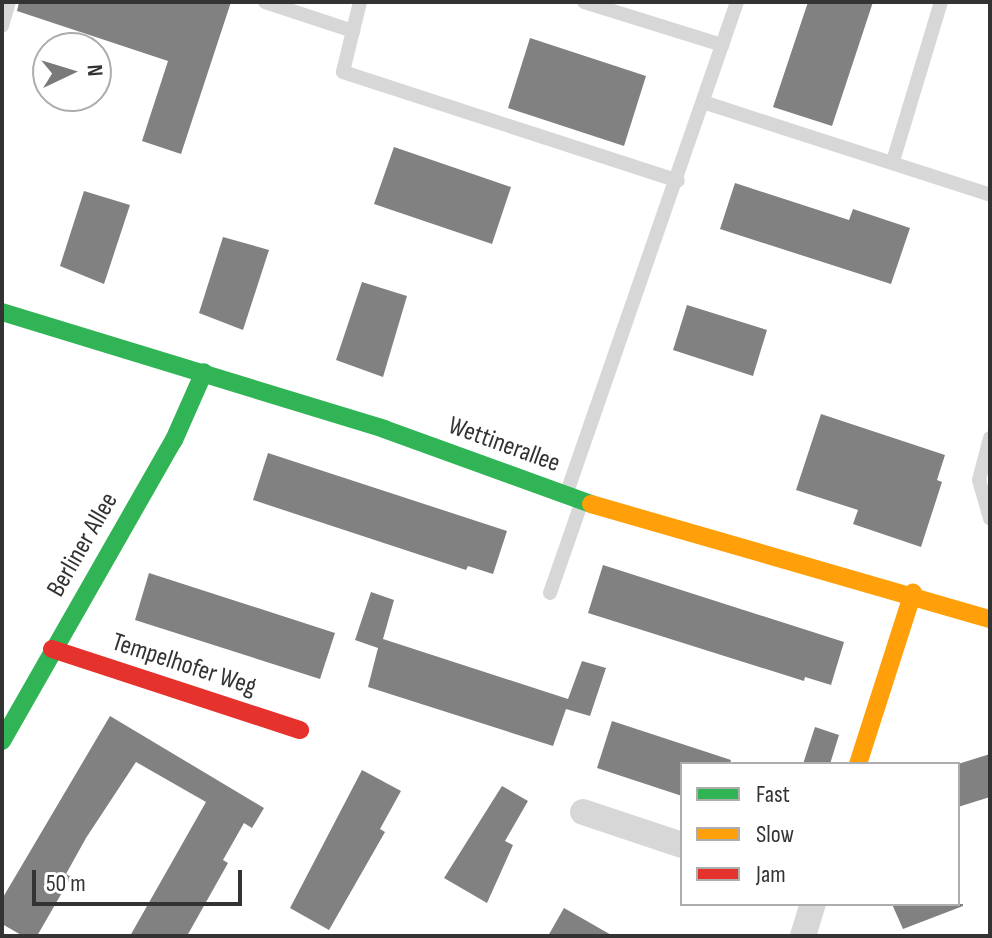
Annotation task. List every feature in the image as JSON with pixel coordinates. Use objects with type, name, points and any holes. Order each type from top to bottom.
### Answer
[{"type":"street","name":"Wettinerallee","points":[[2,312],[204,372],[574,498],[913,593],[990,619]]},
{"type":"street","name":"Berliner Allee","points":[[2,741],[174,440],[204,372]]},
{"type":"street","points":[[859,762],[913,593]]},
{"type":"street","name":"Tempelhofer Weg","points":[[52,649],[300,730]]},
{"type":"street","points":[[583,812],[680,844]]},
{"type":"street","points":[[803,936],[812,906]]},
{"type":"lane","points":[[2,26],[9,2]]},
{"type":"lane","points":[[265,2],[353,31]]},
{"type":"lane","points":[[360,2],[343,72],[678,181]]},
{"type":"lane","points":[[584,2],[722,45]]},
{"type":"lane","points":[[550,593],[574,498],[737,2]]},
{"type":"lane","points":[[893,161],[941,2]]},
{"type":"lane","points":[[706,103],[893,161],[990,195]]},
{"type":"lane","points":[[990,438],[979,480],[990,518]]},
{"type":"building","points":[[19,2],[231,2],[181,154],[142,141],[168,61],[112,42],[112,32],[80,32],[17,11]]},
{"type":"building","points":[[808,2],[873,2],[832,126],[773,107]]},
{"type":"building","points":[[530,38],[646,76],[624,146],[508,108]]},
{"type":"building","points":[[394,147],[511,187],[492,244],[374,204]]},
{"type":"building","points":[[735,183],[849,220],[853,209],[910,228],[891,284],[720,229]]},
{"type":"building","points":[[84,191],[130,205],[104,284],[60,266]]},
{"type":"building","points":[[223,237],[269,250],[243,330],[199,313]]},
{"type":"building","points":[[362,282],[407,296],[383,377],[336,360]]},
{"type":"building","points":[[687,305],[767,330],[753,376],[673,350]]},
{"type":"building","points":[[821,414],[945,455],[937,480],[942,482],[921,547],[853,524],[858,510],[796,490]]},
{"type":"building","points":[[268,453],[507,531],[493,574],[468,566],[466,570],[253,500]]},
{"type":"building","points":[[603,565],[844,642],[831,685],[805,677],[804,681],[588,613]]},
{"type":"building","points":[[149,573],[335,633],[320,679],[135,620]]},
{"type":"building","points":[[371,592],[394,600],[383,639],[568,699],[582,661],[606,668],[590,716],[566,709],[553,746],[368,687],[378,648],[355,640]]},
{"type":"building","points":[[110,716],[264,808],[252,828],[244,823],[223,860],[228,863],[187,936],[130,936],[206,802],[136,762],[86,838],[66,874],[71,877],[37,936],[23,936],[2,924],[2,899]]},
{"type":"building","points":[[612,721],[731,760],[680,762],[680,795],[597,768]]},
{"type":"building","points":[[815,727],[839,735],[831,762],[804,762]]},
{"type":"building","points":[[990,754],[990,797],[960,806],[960,763]]},
{"type":"building","points":[[362,770],[401,791],[380,829],[385,832],[329,930],[290,908]]},
{"type":"building","points":[[502,786],[528,801],[505,841],[513,845],[487,903],[444,878]]},
{"type":"building","points":[[963,904],[963,906],[903,929],[893,906]]},
{"type":"building","points":[[564,908],[613,936],[548,936]]},
{"type":"traffic: fast","points":[[2,312],[384,429],[591,504]]},
{"type":"traffic: fast","points":[[2,741],[174,440],[204,372]]},
{"type":"traffic: slow","points":[[591,504],[990,619]]},
{"type":"traffic: slow","points":[[859,762],[913,593]]},
{"type":"traffic: jam","points":[[52,649],[300,730]]}]
